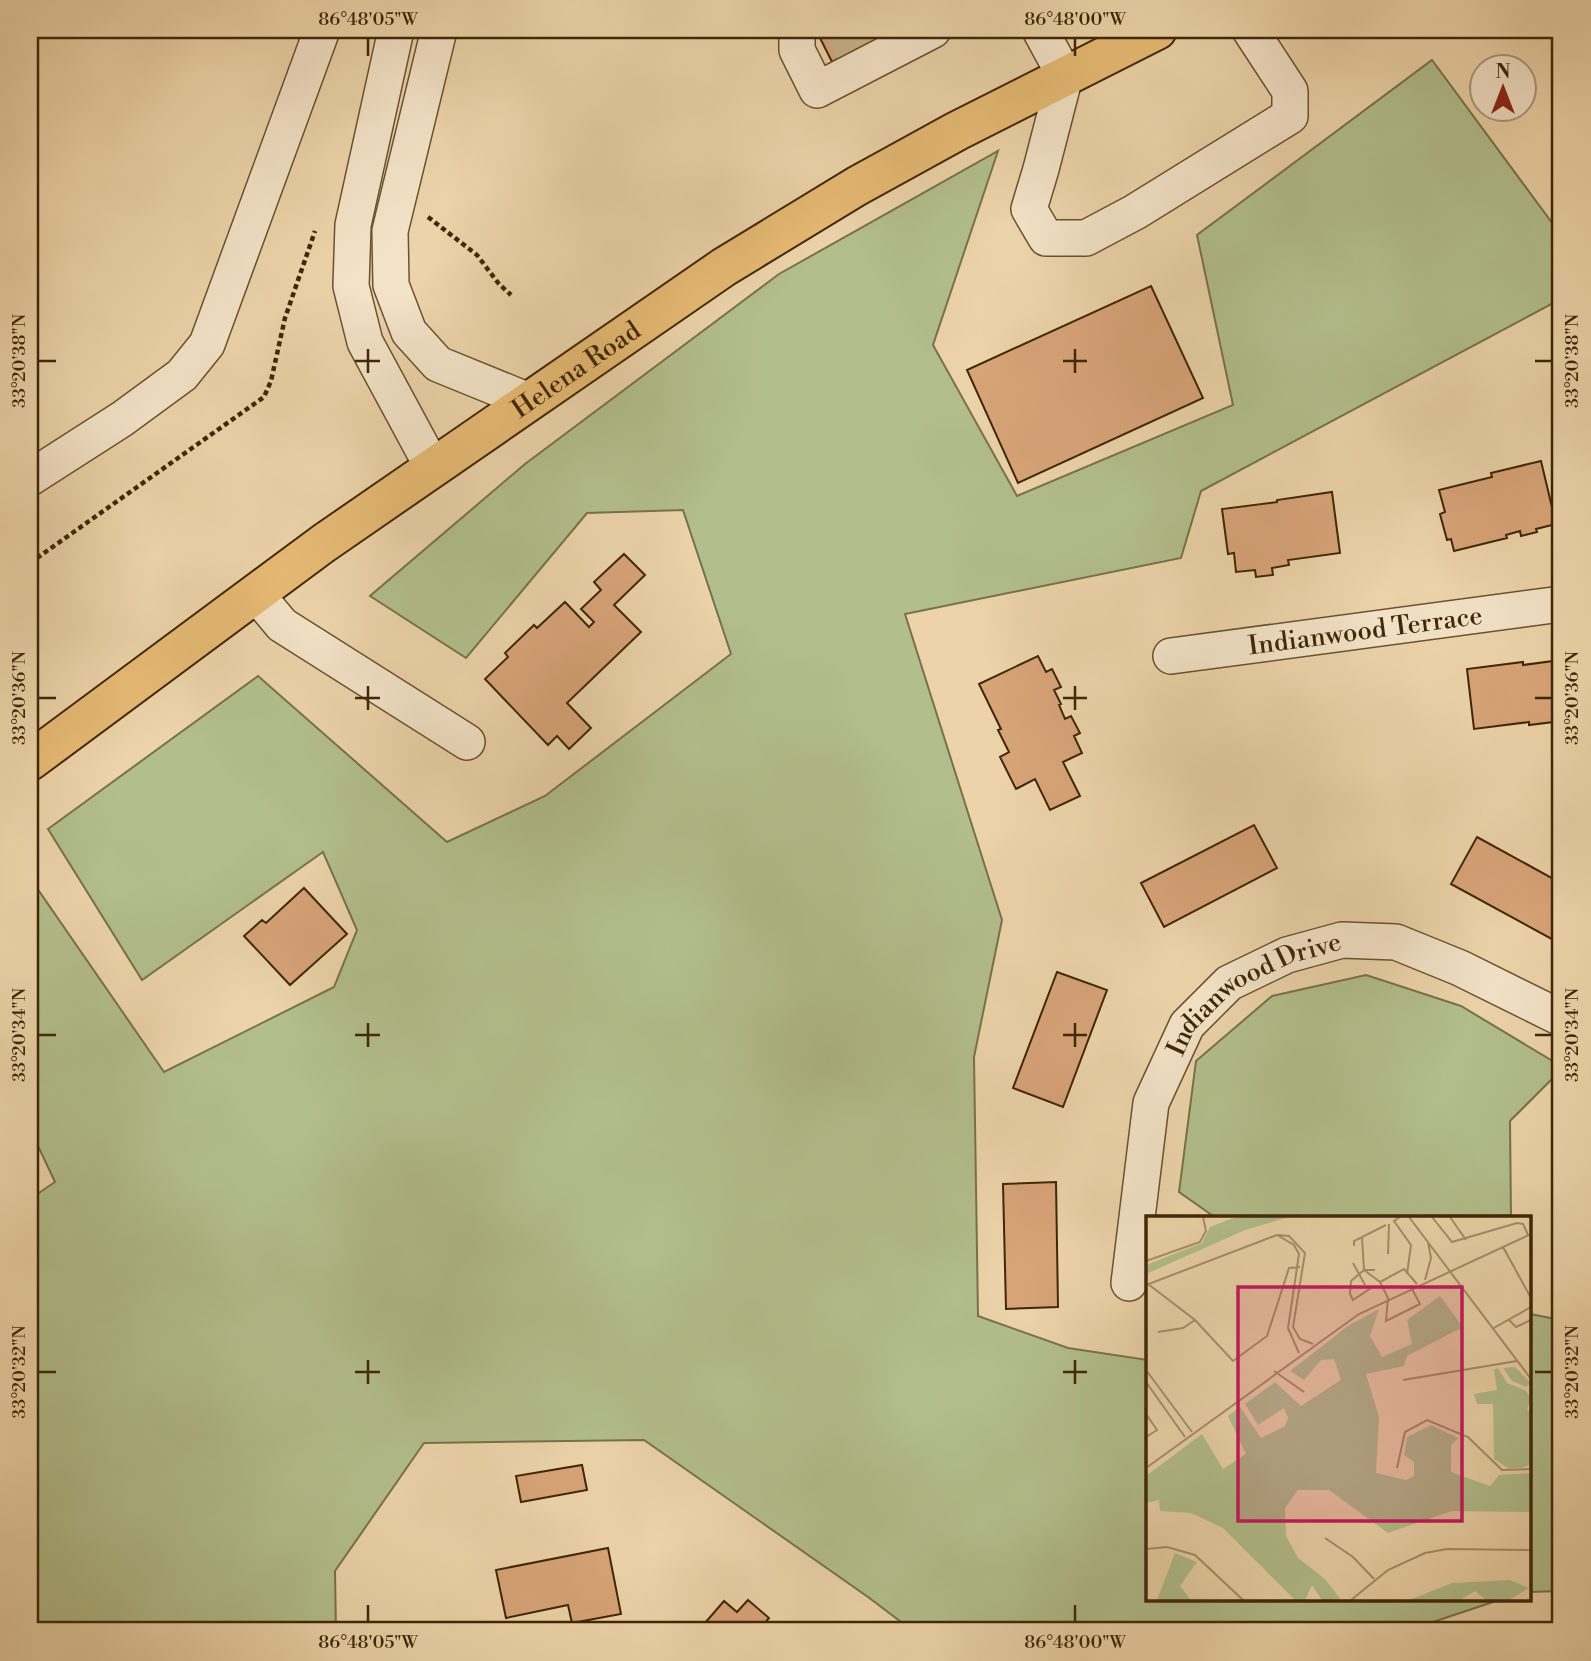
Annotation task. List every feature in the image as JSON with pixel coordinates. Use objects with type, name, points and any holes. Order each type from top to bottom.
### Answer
[{"type":"main road","name":"Helena Road","points":[[30,761],[324,543],[724,267],[856,186],[957,131],[1157,30]]},
{"type":"street","points":[[30,478],[122,419],[182,375],[207,344],[322,30]]},
{"type":"street","points":[[396,30],[353,225],[351,286],[365,342],[433,468]]},
{"type":"street","points":[[439,30],[390,231],[391,285],[409,332],[438,364],[529,401]]},
{"type":"street","points":[[797,30],[797,50],[817,90],[870,52],[932,30]]},
{"type":"street","points":[[1040,30],[1065,76],[1029,209],[1046,238],[1086,238],[1135,212],[1290,116],[1290,91],[1251,30]]},
{"type":"street","points":[[256,594],[282,625],[467,743]]},
{"type":"street","name":"Indianwood Terrace","points":[[1171,656],[1561,604]]},
{"type":"street","name":"Indianwood Drive","points":[[1129,1283],[1151,1103],[1186,1025],[1229,983],[1287,955],[1342,940],[1396,942],[1460,968],[1561,1018]]},
{"type":"path","points":[[396,208],[431,218],[477,255],[511,295]]},
{"type":"path","points":[[30,563],[264,397],[271,381],[285,318],[318,221]]},
{"type":"green space","points":[[1432,60],[1468,109],[1468,122],[1478,122],[1561,235],[1561,299],[1201,491],[1181,558],[905,614],[1002,920],[974,1057],[978,1316],[1068,1348],[1146,1360],[1146,1602],[1493,1602],[1406,1631],[913,1631],[644,1440],[424,1443],[335,1571],[336,1631],[30,1631],[30,1199],[55,1182],[30,1129],[30,878],[164,1072],[334,987],[357,930],[323,852],[142,980],[48,829],[258,676],[447,842],[545,796],[731,654],[683,510],[587,513],[466,658],[370,596],[525,464],[779,274],[998,151],[933,345],[1017,496],[1233,405],[1197,235]]},
{"type":"green space","points":[[1366,975],[1461,1006],[1561,1066],[1561,1070],[1510,1121],[1511,1216],[1213,1216],[1179,1192],[1196,1061],[1272,996]]},
{"type":"green space","points":[[1532,1314],[1561,1320],[1561,1591],[1532,1592]]},
{"type":"building","points":[[816,30],[893,30],[832,62]]},
{"type":"building","points":[[1151,286],[1203,398],[1018,483],[967,370]]},
{"type":"building","points":[[1541,461],[1556,524],[1536,529],[1537,532],[1521,536],[1520,531],[1506,535],[1507,538],[1454,551],[1451,539],[1447,540],[1440,514],[1445,512],[1439,490],[1492,477],[1491,473]]},
{"type":"building","points":[[1332,492],[1340,553],[1288,560],[1289,565],[1272,568],[1273,575],[1256,577],[1255,570],[1236,572],[1234,553],[1228,554],[1222,509]]},
{"type":"building","points":[[624,554],[645,575],[614,605],[641,632],[567,703],[591,728],[569,749],[557,736],[548,745],[485,679],[508,657],[505,653],[534,625],[537,628],[565,602],[589,627],[594,622],[581,609],[601,590],[594,582]]},
{"type":"building","points":[[1038,656],[1046,672],[1052,669],[1061,687],[1054,690],[1065,719],[1071,716],[1080,733],[1074,736],[1082,753],[1063,762],[1080,796],[1050,810],[1035,779],[1016,789],[1000,757],[1009,752],[998,730],[1001,729],[979,684]]},
{"type":"building","points":[[1561,660],[1561,721],[1474,729],[1467,669]]},
{"type":"building","points":[[1254,825],[1277,868],[1164,927],[1141,883]]},
{"type":"building","points":[[1477,837],[1561,883],[1561,944],[1451,884]]},
{"type":"building","points":[[304,888],[347,934],[290,985],[244,936],[262,920],[266,923]]},
{"type":"building","points":[[1057,972],[1107,990],[1063,1107],[1013,1088]]},
{"type":"building","points":[[1056,1182],[1058,1307],[1006,1309],[1003,1184]]},
{"type":"building","points":[[582,1465],[587,1490],[521,1502],[516,1476]]},
{"type":"building","points":[[608,1548],[621,1614],[572,1623],[568,1605],[506,1618],[496,1570]]},
{"type":"building","points":[[748,1600],[769,1618],[758,1631],[698,1631],[724,1601],[737,1612]]},
{"type":"tunnel","points":[[841,30],[853,51]]},
{"type":"tunnel","points":[[872,30],[877,38]]}]
